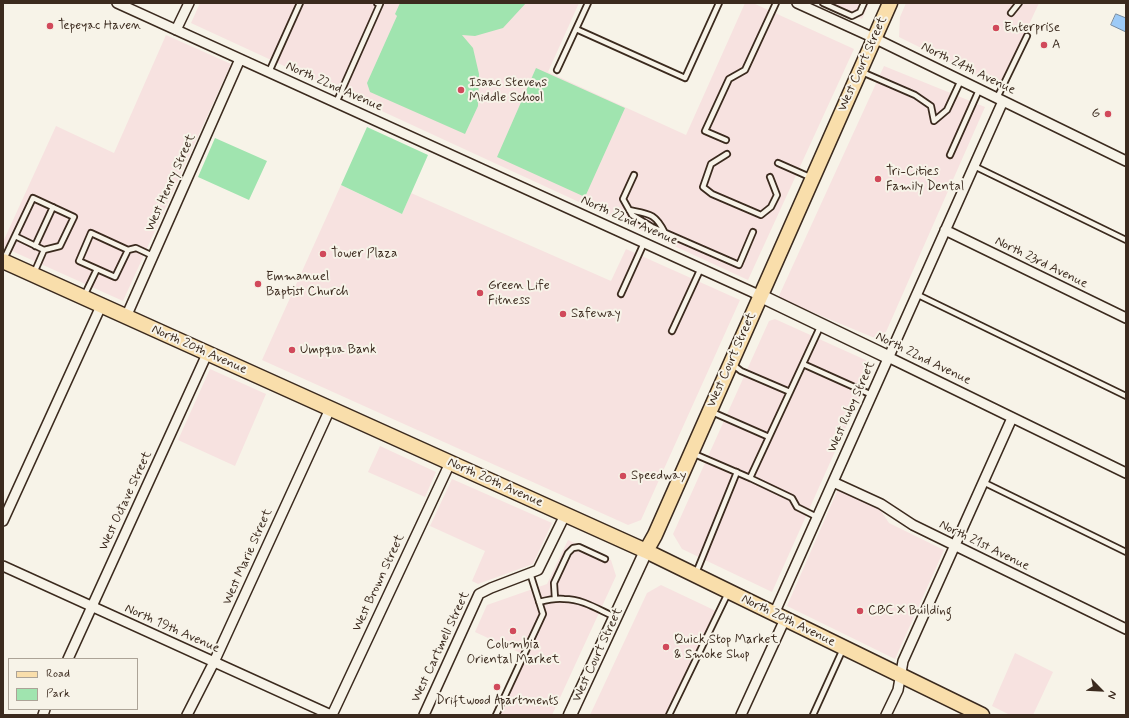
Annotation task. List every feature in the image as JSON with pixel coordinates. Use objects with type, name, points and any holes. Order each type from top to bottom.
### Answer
[{"type":"main road","name":"West Court Street","points":[[570,715],[692,453],[890,3]]},
{"type":"main road","name":"North 20th Avenue","points":[[3,261],[646,551],[900,675],[965,709],[982,715]]},
{"type":"main road","name":"North 22nd Avenue","points":[[761,296],[888,357]]},
{"type":"street","name":"North 22nd Avenue","points":[[117,3],[761,296]]},
{"type":"street","points":[[176,30],[189,3]]},
{"type":"street","name":"North 24th Avenue","points":[[797,3],[874,38],[1126,161]]},
{"type":"street","name":"West Henry Street","points":[[126,317],[240,59]]},
{"type":"street","name":"West Ruby Street","points":[[741,715],[817,517],[974,166],[1000,99]]},
{"type":"street","name":"North 23rd Avenue","points":[[945,230],[1126,318]]},
{"type":"street","points":[[3,521],[101,306]]},
{"type":"street","name":"West Octave Street","points":[[68,658],[208,354]]},
{"type":"street","name":"North 22nd Avenue","points":[[888,357],[1126,473]]},
{"type":"street","name":"West Marie Street","points":[[186,715],[214,662],[330,409]]},
{"type":"street","points":[[886,715],[898,690],[904,661],[1012,418]]},
{"type":"street","name":"West Brown Street","points":[[332,715],[450,463]]},
{"type":"street","name":"North 21st Avenue","points":[[833,482],[881,504],[913,525],[1126,629]]},
{"type":"street","name":"West Cartmell Street","points":[[424,715],[479,594],[540,568],[565,515]]},
{"type":"street","name":"North 19th Avenue","points":[[3,566],[214,662],[318,712],[332,715]]},
{"type":"lane","points":[[269,72],[300,3]]},
{"type":"lane","points":[[336,103],[380,4],[378,3]]},
{"type":"lane","points":[[557,70],[588,3]]},
{"type":"lane","points":[[576,28],[685,78],[719,3]]},
{"type":"lane","points":[[726,140],[705,131],[729,79],[745,70],[776,3]]},
{"type":"lane","points":[[823,3],[852,16],[860,12],[864,3]]},
{"type":"lane","points":[[1011,12],[1019,3]]},
{"type":"lane","points":[[1000,99],[1027,36]]},
{"type":"lane","points":[[860,72],[915,95],[931,106],[934,121],[947,110],[960,80]]},
{"type":"lane","points":[[950,155],[979,90]]},
{"type":"lane","points":[[727,154],[711,164],[703,187],[712,194],[761,215],[771,207],[776,195],[770,177]]},
{"type":"lane","points":[[778,163],[813,178]]},
{"type":"lane","points":[[974,166],[1126,240]]},
{"type":"lane","points":[[634,176],[623,199],[632,215],[652,227],[739,265],[753,232]]},
{"type":"lane","points":[[3,261],[33,198],[74,217],[60,246],[44,250],[15,236]]},
{"type":"lane","points":[[35,246],[54,207]]},
{"type":"lane","points":[[629,210],[650,214],[659,222],[665,233]]},
{"type":"lane","points":[[128,250],[115,277],[79,261],[91,233],[128,250],[136,248],[153,256]]},
{"type":"lane","points":[[621,294],[644,243]]},
{"type":"lane","points":[[33,275],[44,250]]},
{"type":"lane","points":[[672,331],[701,268]]},
{"type":"lane","points":[[84,298],[96,269]]},
{"type":"lane","points":[[916,294],[1126,396]]},
{"type":"lane","points":[[750,478],[821,325]]},
{"type":"lane","points":[[731,363],[741,371],[790,392]]},
{"type":"lane","points":[[803,364],[872,395]]},
{"type":"lane","points":[[710,410],[769,437]]},
{"type":"lane","points":[[692,453],[792,498],[797,507],[817,517]]},
{"type":"lane","points":[[695,575],[737,472]]},
{"type":"lane","points":[[983,482],[1126,552]]},
{"type":"lane","points":[[555,599],[554,583],[568,553],[573,548],[579,547],[605,559]]},
{"type":"lane","points":[[496,715],[543,614],[530,573]]},
{"type":"lane","points":[[669,715],[728,592]]},
{"type":"lane","points":[[539,602],[563,598],[578,601],[615,617]]},
{"type":"lane","points":[[813,715],[844,648]]},
{"type":"shaded area","points":[[200,3],[579,3],[548,72],[686,135],[745,3],[753,3],[854,49],[748,280],[191,23]]},
{"type":"shaded area","points":[[827,3],[869,3],[862,19]]},
{"type":"shaded area","points":[[906,3],[1039,3],[1000,87],[899,37],[900,17]]},
{"type":"shaded area","points":[[166,35],[231,64],[123,301],[3,247],[3,242],[56,126],[114,153]]},
{"type":"shaded area","points":[[884,66],[985,107],[882,341],[778,298]]},
{"type":"shaded area","points":[[341,185],[402,214],[411,193],[611,281],[626,249],[740,300],[641,520],[628,525],[262,360]]},
{"type":"shaded area","points":[[775,319],[870,362],[872,369],[772,592],[682,549],[673,534],[769,321]]},
{"type":"shaded area","points":[[210,369],[266,394],[235,466],[178,440]]},
{"type":"shaded area","points":[[380,446],[436,472],[425,497],[368,472]]},
{"type":"shaded area","points":[[452,479],[552,523],[533,564],[478,584],[472,581],[485,551],[430,526]]},
{"type":"shaded area","points":[[838,489],[879,508],[889,523],[944,550],[895,659],[787,606]]},
{"type":"shaded area","points":[[568,540],[611,560],[616,576],[552,715],[500,715],[527,656],[475,632],[487,605],[547,584]]},
{"type":"shaded area","points":[[661,585],[716,611],[666,715],[590,715],[647,593]]},
{"type":"shaded area","points":[[1015,653],[1053,672],[1033,715],[1010,715],[992,706]]},
{"type":"green space","points":[[400,3],[526,3],[503,28],[475,36],[462,35],[473,48],[479,74],[478,106],[465,134],[370,92],[367,83],[397,16],[395,14]]},
{"type":"green space","points":[[536,68],[625,108],[585,197],[497,157]]},
{"type":"green space","points":[[367,127],[428,155],[402,214],[341,185]]},
{"type":"green space","points":[[215,138],[267,161],[249,200],[198,177]]},
{"type":"water","points":[[1116,14],[1126,18],[1126,32],[1111,25]]},
{"type":"place","name":"Tepeyac Haven","points":[[50,26]]},
{"type":"place","name":"Enterprise","points":[[996,28]]},
{"type":"place","name":"A","points":[[1044,45]]},
{"type":"place","name":"Isaac Stevens Middle School","points":[[461,90]]},
{"type":"place","name":"G","points":[[1108,114]]},
{"type":"place","name":"Tri-Cities Family Dental","points":[[878,179]]},
{"type":"place","name":"Tower Plaza","points":[[323,254]]},
{"type":"place","name":"Emmanuel Baptist Church","points":[[258,284]]},
{"type":"place","name":"Green Life Fitness","points":[[480,293]]},
{"type":"place","name":"Safeway","points":[[563,314]]},
{"type":"place","name":"Umpqua Bank","points":[[292,350]]},
{"type":"place","name":"Speedway","points":[[623,476]]},
{"type":"place","name":"CBC X Building","points":[[860,611]]},
{"type":"place","name":"Columbia Oriental Market","points":[[513,631]]},
{"type":"place","name":"Quick Stop Market & Smoke Shop","points":[[666,647]]},
{"type":"place","name":"Driftwood Apartments","points":[[497,687]]}]
